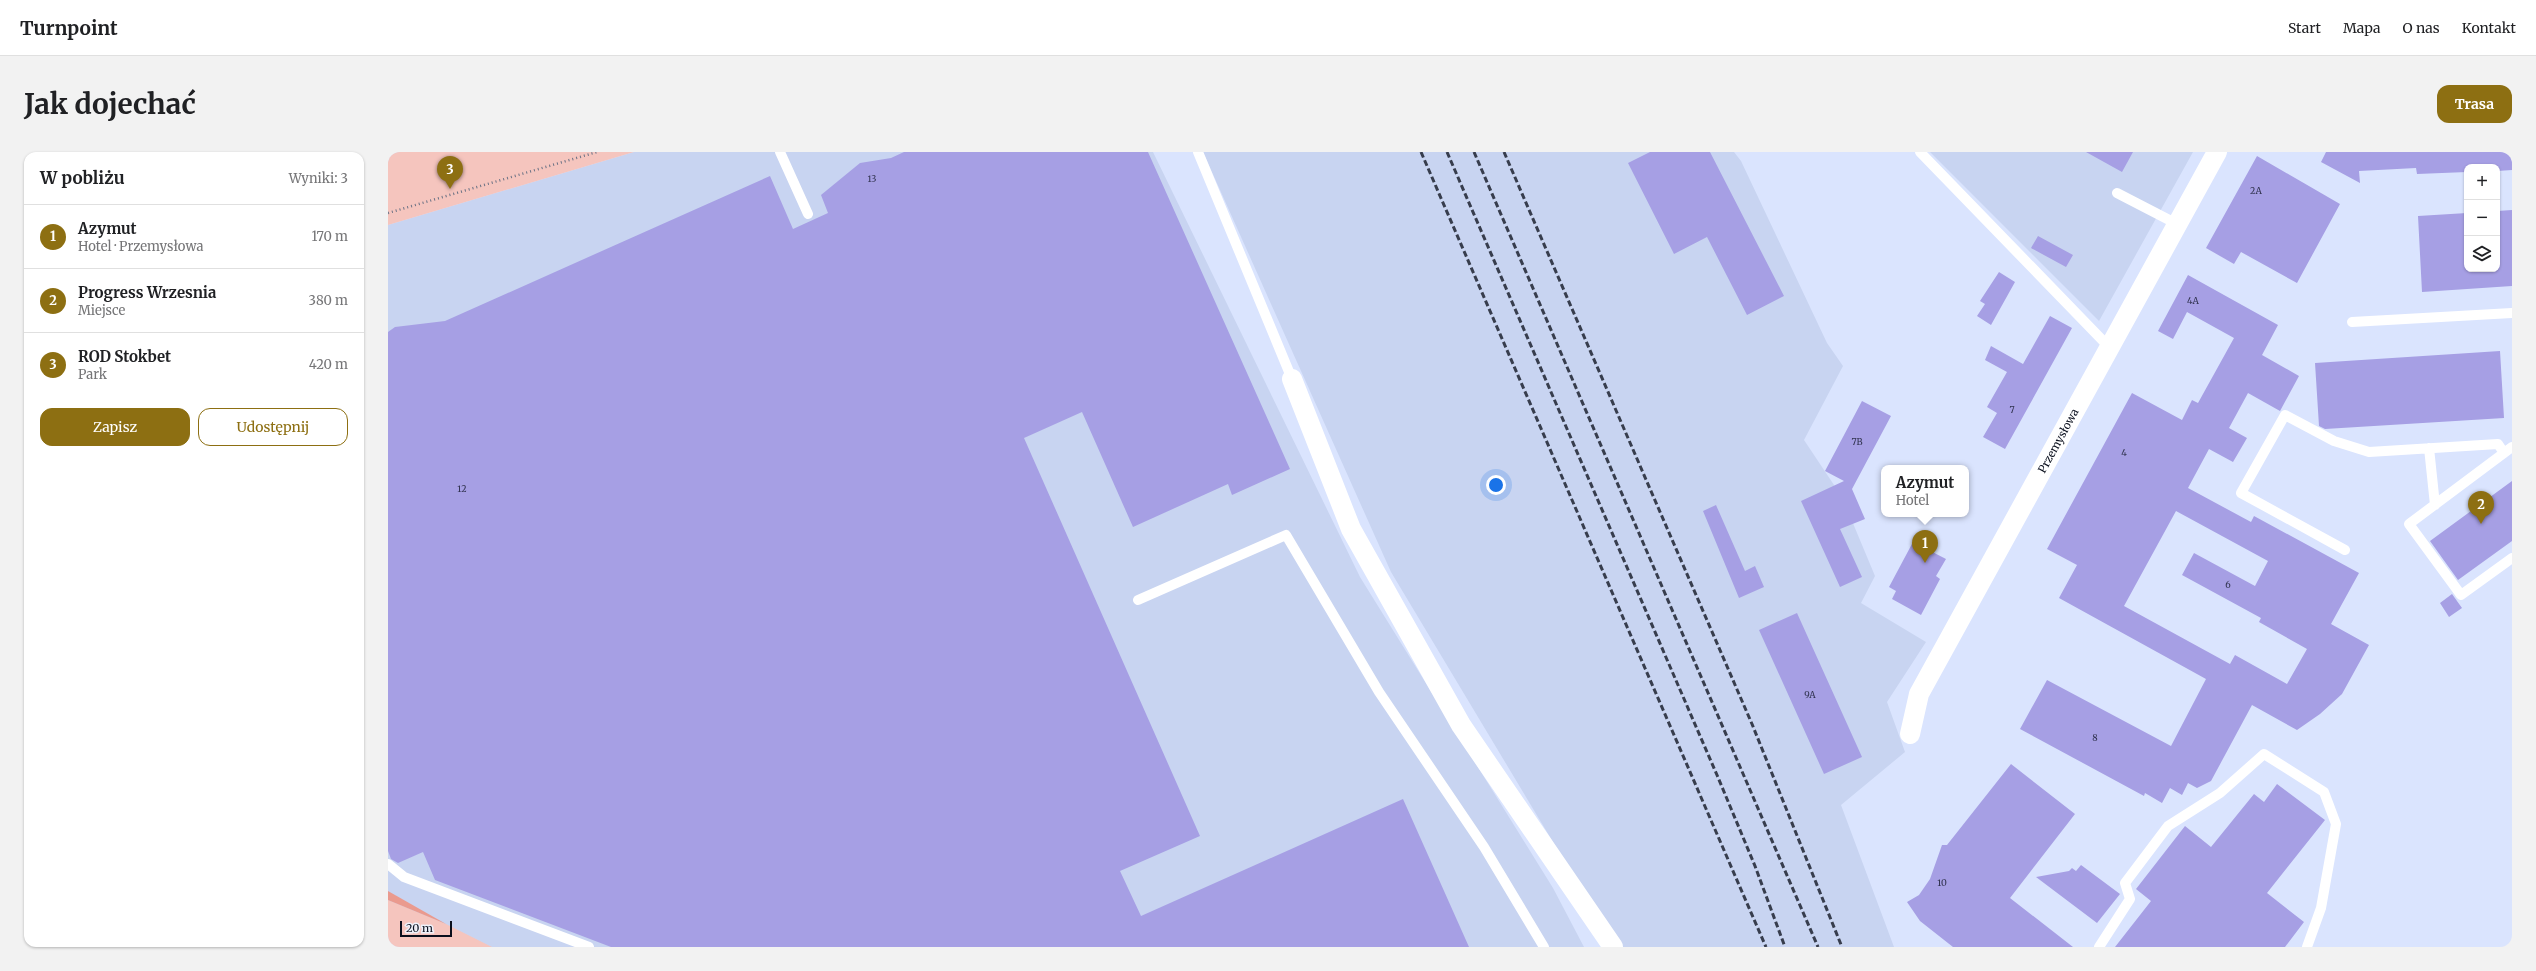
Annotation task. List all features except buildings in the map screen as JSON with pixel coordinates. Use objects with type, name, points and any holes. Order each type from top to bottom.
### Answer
[{"type":"street","name":"Przemysłowa","points":[[1910,734],[1919,694],[2217,152]]},
{"type":"street","points":[[1292,379],[1351,529],[1461,725],[1613,947]]},
{"type":"lane","points":[[780,152],[808,214]]},
{"type":"lane","points":[[1198,152],[1292,379]]},
{"type":"lane","points":[[1920,152],[2109,347]]},
{"type":"lane","points":[[2117,193],[2177,224]]},
{"type":"lane","points":[[2352,322],[2512,313]]},
{"type":"lane","points":[[2345,550],[2240,493],[2285,415],[2334,441],[2369,452],[2498,444],[2508,450],[2409,524],[2461,595],[2512,558]]},
{"type":"lane","points":[[2428,448],[2435,505]]},
{"type":"lane","points":[[1138,600],[1286,535],[1379,692],[1484,847],[1544,947]]},
{"type":"lane","points":[[2099,947],[2130,899],[2125,883],[2168,826],[2220,793],[2264,754],[2324,792],[2336,824],[2321,908],[2308,947]]},
{"type":"lane","points":[[388,864],[404,877],[589,947]]},
{"type":"path","points":[[388,213],[597,152]]},
{"type":"shaded area","points":[[388,152],[634,152],[388,225]]},
{"type":"shaded area","points":[[634,152],[1153,152],[1360,577],[1553,888],[1584,947],[462,947],[388,906],[388,225]]},
{"type":"shaded area","points":[[1203,152],[1734,152],[1741,161],[1827,343],[1843,366],[1804,440],[1842,497],[1875,576],[1861,603],[1926,642],[1887,702],[1905,752],[1841,805],[1894,947],[1616,947],[1391,572]]},
{"type":"shaded area","points":[[1930,152],[2193,152],[2099,321]]},
{"type":"shaded area","points":[[388,891],[446,924],[388,900]]},
{"type":"shaded area","points":[[388,900],[446,924],[492,947],[388,947]]},
{"type":"railway","points":[[1421,152],[1766,947]]},
{"type":"railway","points":[[1447,152],[1717,775],[1755,866],[1785,947]]},
{"type":"railway","points":[[1474,152],[1818,947]]},
{"type":"railway","points":[[1504,152],[1752,724],[1842,947]]},
{"type":"place","name":"ROD Stokbet","points":[[450,189]]},
{"type":"place","name":"Progress Wrzesnia","points":[[2481,524]]},
{"type":"place","name":"Azymut","points":[[1925,563]]}]
